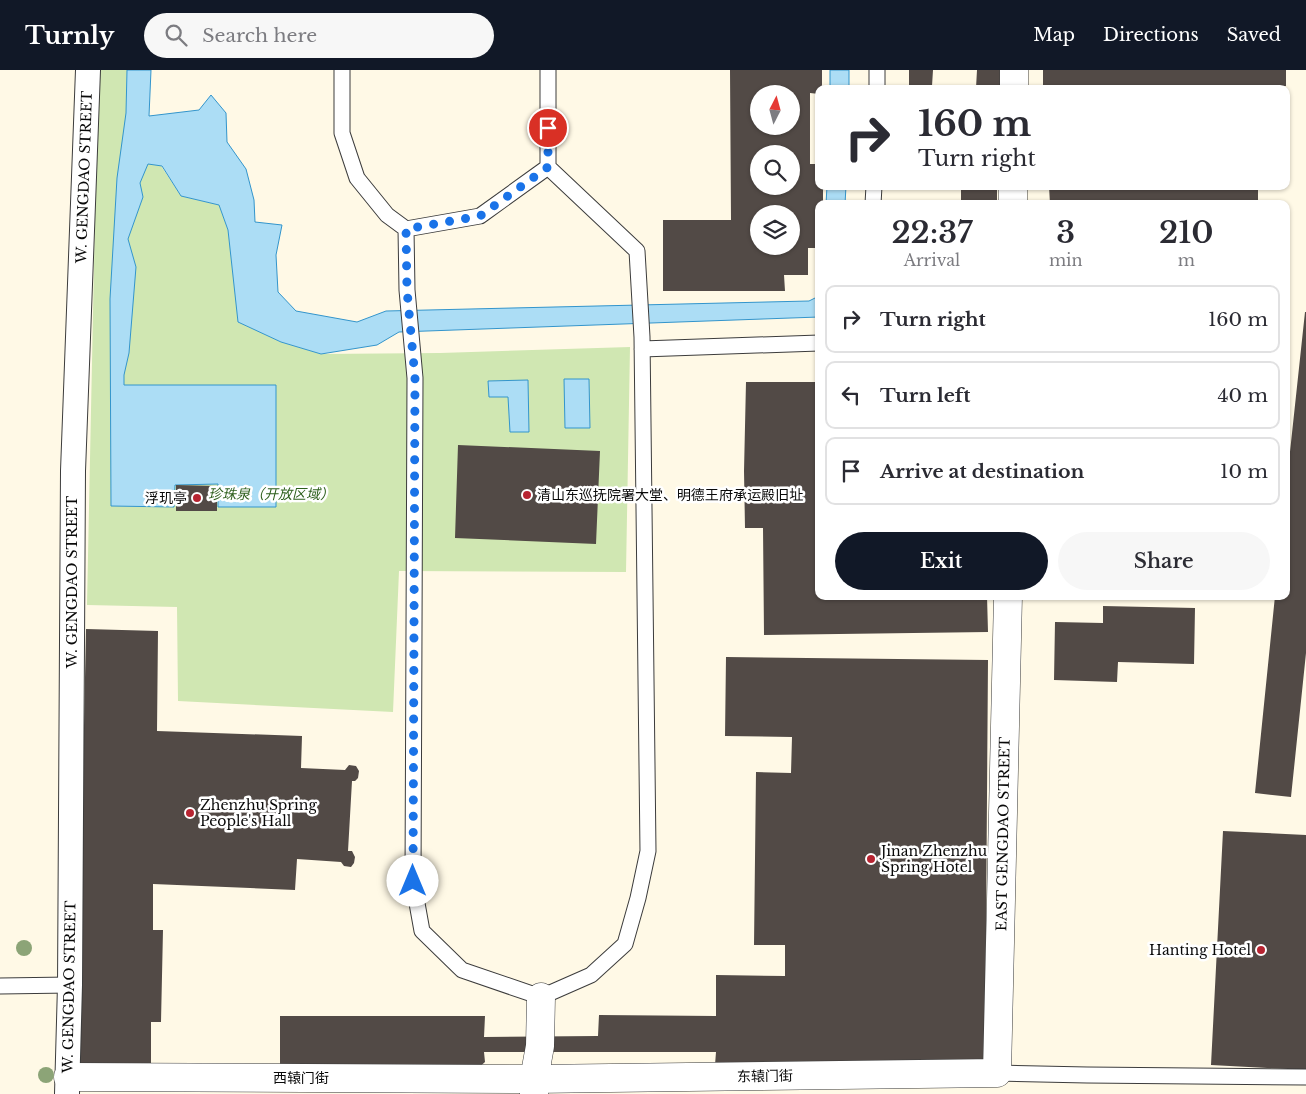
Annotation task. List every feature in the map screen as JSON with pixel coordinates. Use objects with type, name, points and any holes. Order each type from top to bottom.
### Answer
[{"type":"street","name":"W. GENGDAO STREET","points":[[67,1086],[70,985],[73,471],[88,70]]},
{"type":"street","points":[[1014,70],[1014,85]]},
{"type":"street","name":"EAST GENGDAO STREET","points":[[997,1072],[1008,600]]},
{"type":"street","points":[[534,1087],[540,1046],[542,996]]},
{"type":"street","name":"东辕门街","points":[[534,1087],[997,1072]]},
{"type":"street","name":"西辕门街","points":[[67,1086],[534,1087]]},
{"type":"lane","points":[[342,70],[342,133],[357,178],[387,215],[406,229],[480,216],[548,167]]},
{"type":"lane","points":[[406,229],[407,290],[415,378],[413,881],[422,931],[462,970],[542,996],[591,976],[625,944],[638,898],[648,851],[642,330],[637,251],[548,167],[548,70]]},
{"type":"lane","points":[[877,70],[877,85]]},
{"type":"lane","points":[[642,349],[815,343]]},
{"type":"lane","points":[[0,986],[70,985]]},
{"type":"lane","points":[[997,1072],[1087,1075],[1306,1077]]},
{"type":"green space","name":"珍珠泉（开放区域）","points":[[98,70],[127,70],[126,113],[181,196],[219,205],[228,230],[239,322],[281,342],[321,354],[440,353],[630,347],[626,572],[399,571],[393,712],[178,701],[177,607],[87,605]]},
{"type":"water","points":[[127,70],[151,70],[149,116],[199,110],[211,95],[226,113],[227,142],[246,169],[254,200],[255,222],[282,225],[276,255],[278,292],[296,311],[357,322],[386,311],[809,301],[815,298],[815,317],[399,332],[377,345],[321,354],[281,342],[238,322],[228,230],[219,205],[181,196],[162,166],[148,164],[140,183],[143,197],[128,239],[136,267],[129,353],[124,375],[124,385],[276,385],[276,507],[218,507],[218,484],[175,485],[174,507],[111,506],[110,299],[117,178],[126,113]]},
{"type":"water","points":[[830,70],[849,70],[849,85],[830,85]]},
{"type":"water","points":[[827,190],[846,190],[845,200],[826,200]]},
{"type":"water","points":[[564,379],[589,379],[590,428],[565,428]]},
{"type":"water","points":[[528,380],[529,432],[510,432],[508,397],[489,397],[488,381]]},
{"type":"building","points":[[730,70],[822,70],[822,85],[815,85],[815,94],[810,93],[810,164],[815,164],[815,190],[823,190],[823,200],[815,200],[815,248],[808,248],[808,275],[784,275],[785,291],[663,291],[663,220],[731,220]]},
{"type":"building","points":[[909,70],[933,70],[932,85],[909,85]]},
{"type":"building","points":[[977,70],[1000,70],[1000,85],[976,85]]},
{"type":"building","points":[[1043,70],[1286,70],[1286,85],[1043,85]]},
{"type":"building","points":[[961,190],[997,190],[997,200],[961,200]]},
{"type":"building","points":[[1049,190],[1258,190],[1258,200],[1050,200]]},
{"type":"building","points":[[1306,312],[1306,653],[1291,797],[1255,793],[1275,600],[1290,600],[1290,452]]},
{"type":"building","points":[[746,382],[815,382],[815,600],[987,600],[988,632],[764,635],[763,528],[745,528]]},
{"type":"building","name":"清山东巡抚院署大堂、明德王府承运殿旧址","points":[[458,445],[600,451],[596,544],[455,538]]},
{"type":"building","name":"浮玑亭","points":[[176,485],[217,486],[217,511],[176,511]]},
{"type":"building","points":[[1103,606],[1195,608],[1194,664],[1118,662],[1117,682],[1054,680],[1055,622],[1103,623]]},
{"type":"building","points":[[86,629],[158,631],[157,731],[302,736],[301,768],[345,770],[349,765],[356,766],[359,771],[358,778],[352,781],[348,851],[352,851],[355,857],[351,867],[344,866],[341,862],[297,859],[295,890],[153,884],[153,930],[163,930],[161,1022],[151,1022],[151,1068],[77,1066]]},
{"type":"building","name":"Jinan Zhenzhu Spring Hotel","points":[[726,657],[988,660],[985,1067],[715,1065],[716,1052],[484,1052],[485,1062],[475,1071],[280,1071],[280,1016],[485,1016],[484,1037],[598,1036],[599,1015],[716,1016],[716,975],[785,976],[785,945],[754,945],[756,772],[791,773],[792,737],[725,736]]},
{"type":"building","name":"Hanting Hotel","points":[[1223,831],[1306,835],[1306,1070],[1211,1065]]},
{"type":"place","name":"清山东巡抚院署大堂、明德王府承运殿旧址","points":[[527,495]]},
{"type":"place","name":"浮玑亭","points":[[197,498]]},
{"type":"place","name":"Zhenzhu Spring People's Hall","points":[[190,813]]},
{"type":"place","name":"Jinan Zhenzhu Spring Hotel","points":[[871,859]]},
{"type":"place","name":"Hanting Hotel","points":[[1261,950]]},
{"type":"route","points":[[413,881],[415,378],[407,290],[406,229],[480,216],[548,167],[548,128]]}]
